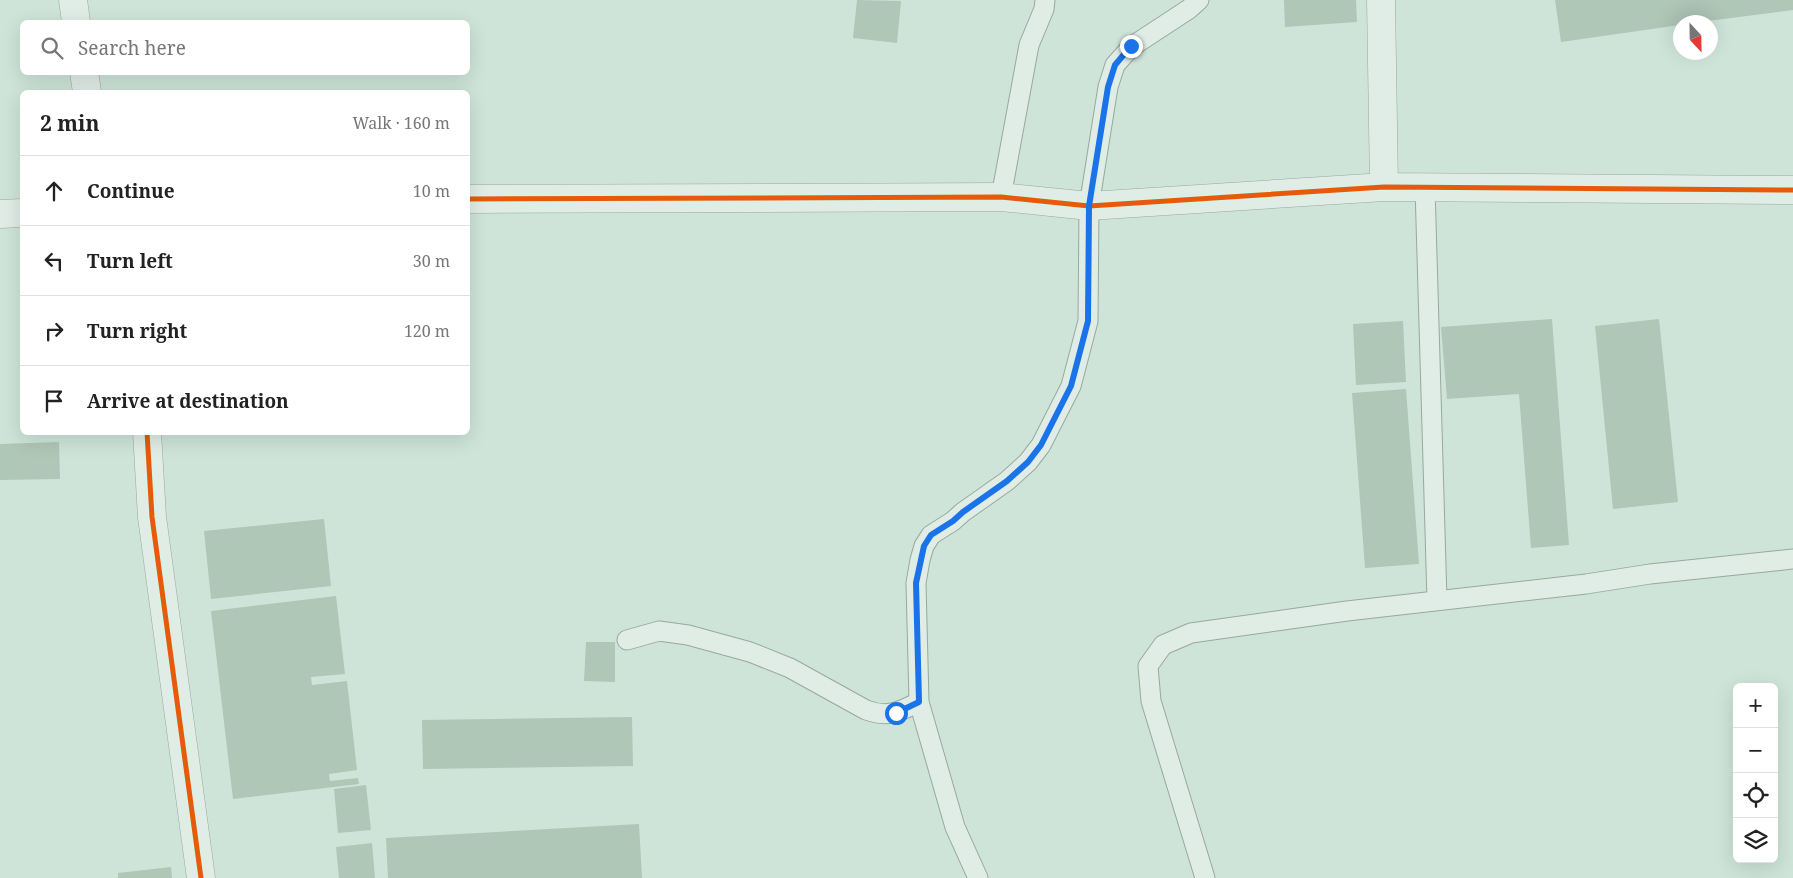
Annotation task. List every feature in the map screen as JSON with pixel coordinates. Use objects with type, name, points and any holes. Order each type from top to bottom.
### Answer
[{"type":"street","points":[[73,0],[76,20]]},
{"type":"street","points":[[1381,0],[1384,187]]},
{"type":"street","points":[[84,75],[87,90]]},
{"type":"street","points":[[470,199],[1001,197],[1089,206],[1384,187],[1793,190]]},
{"type":"street","points":[[0,214],[20,213]]},
{"type":"street","points":[[147,435],[152,517],[202,878]]},
{"type":"lane","points":[[1001,197],[1029,46],[1044,9],[1045,0]]},
{"type":"lane","points":[[978,878],[955,828],[919,702],[916,583],[924,546],[931,535],[1007,481],[1028,462],[1041,445],[1071,386],[1088,321],[1089,206],[1108,87],[1115,65],[1131,46],[1189,9],[1199,0]]},
{"type":"lane","points":[[1425,187],[1437,600]]},
{"type":"lane","points":[[1205,878],[1151,701],[1148,666],[1164,645],[1191,633],[1347,611],[1586,584],[1650,574],[1793,559]]},
{"type":"lane","points":[[627,640],[659,631],[688,635],[750,652],[790,668],[866,710],[879,715],[896,713],[919,702]]},
{"type":"building","points":[[857,0],[901,1],[897,43],[853,38]]},
{"type":"building","points":[[1284,0],[1356,0],[1357,22],[1285,27]]},
{"type":"building","points":[[1555,0],[1793,0],[1793,10],[1718,20],[1718,15],[1673,15],[1673,26],[1561,42]]},
{"type":"building","points":[[1552,319],[1569,545],[1531,548],[1519,394],[1447,399],[1441,327]]},
{"type":"building","points":[[1659,319],[1678,502],[1613,509],[1595,326]]},
{"type":"building","points":[[1403,321],[1406,382],[1356,385],[1353,324]]},
{"type":"building","points":[[1406,389],[1419,564],[1365,568],[1352,393]]},
{"type":"building","points":[[59,442],[60,479],[0,480],[0,444]]},
{"type":"building","points":[[324,519],[331,586],[211,599],[204,531]]},
{"type":"building","points":[[336,596],[345,674],[311,677],[312,685],[347,681],[357,770],[329,774],[330,781],[358,778],[359,784],[233,799],[211,611]]},
{"type":"building","points":[[586,642],[615,642],[615,682],[584,681]]},
{"type":"building","points":[[632,717],[633,766],[423,769],[422,720]]},
{"type":"building","points":[[366,785],[371,830],[338,833],[334,789]]},
{"type":"building","points":[[639,824],[642,878],[388,878],[386,838]]},
{"type":"building","points":[[372,843],[375,878],[339,878],[336,847]]},
{"type":"building","points":[[171,867],[172,878],[118,878],[118,873]]},
{"type":"cycle path","points":[[470,199],[1001,197],[1089,206],[1384,187],[1793,190]]},
{"type":"cycle path","points":[[147,435],[152,517],[201,878]]},
{"type":"route","points":[[896,713],[919,702],[916,583],[924,546],[931,535],[1007,481],[1028,462],[1041,445],[1071,386],[1088,321],[1089,206],[1108,87],[1115,65],[1131,46]]}]
